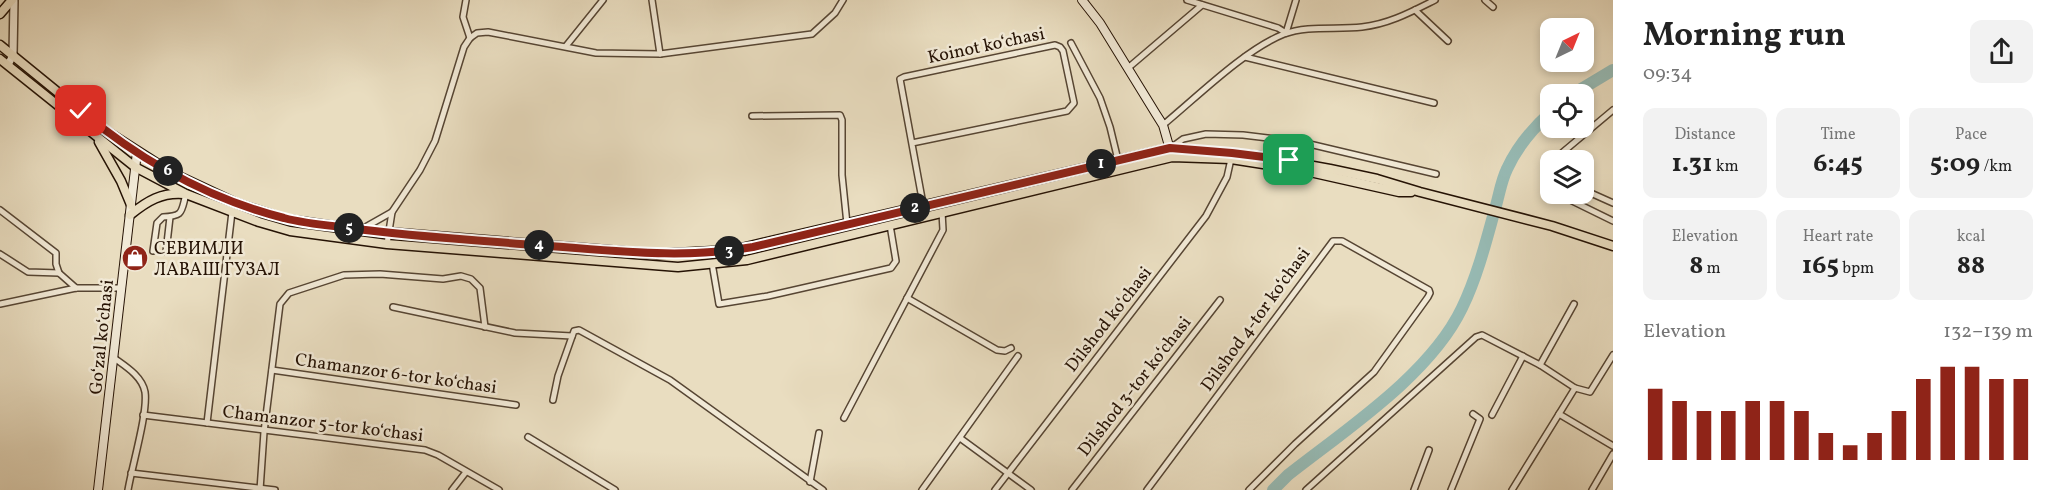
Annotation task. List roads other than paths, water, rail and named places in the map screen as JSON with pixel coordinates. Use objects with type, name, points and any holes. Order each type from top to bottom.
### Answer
[{"type":"main road","points":[[0,14],[13,0]]},
{"type":"main road","points":[[1082,0],[1100,23],[1162,125],[1171,153]]},
{"type":"main road","points":[[0,45],[103,129],[172,174],[236,203],[285,219],[360,230],[657,254],[734,250],[846,224],[924,211],[1118,160],[1171,153],[1232,153],[1289,160],[1377,179],[1552,226],[1599,240],[1613,247]]},
{"type":"main road","points":[[0,59],[135,167],[186,194],[290,231],[387,244],[678,267],[747,260],[890,225],[924,211],[942,212],[1171,153],[1231,159],[1301,170],[1399,192],[1420,192]]},
{"type":"main road","points":[[96,136],[121,181],[131,205]]},
{"type":"main road","name":"Goʻzal koʻchasi","points":[[99,490],[137,152]]},
{"type":"main road","points":[[130,215],[143,204],[158,197],[175,193],[186,194]]},
{"type":"main road","points":[[603,250],[604,261]]},
{"type":"street","points":[[8,65],[13,55],[13,0]]},
{"type":"street","points":[[466,0],[463,17],[470,38]]},
{"type":"street","points":[[566,46],[603,0]]},
{"type":"street","points":[[652,0],[660,54]]},
{"type":"street","points":[[387,244],[392,212],[420,170],[435,141],[464,47],[477,33],[488,32],[596,53],[660,54],[812,34],[835,13],[843,0]]},
{"type":"street","points":[[1187,0],[1278,28],[1286,33]]},
{"type":"street","points":[[1286,33],[1296,0]]},
{"type":"street","points":[[1162,125],[1245,57],[1286,33],[1362,27],[1401,18],[1435,0]]},
{"type":"street","points":[[1485,0],[1494,7]]},
{"type":"street","points":[[1128,68],[1202,5]]},
{"type":"street","points":[[1415,10],[1448,40]]},
{"type":"street","points":[[1071,43],[1100,98],[1118,160]]},
{"type":"street","name":"Koinot koʻchasi","points":[[912,143],[1067,111],[1074,104],[1063,51],[1055,45],[900,79],[924,211]]},
{"type":"street","points":[[1245,57],[1434,103]]},
{"type":"street","points":[[1565,150],[1613,110]]},
{"type":"street","points":[[752,116],[840,115],[846,224]]},
{"type":"street","points":[[1171,153],[1183,140],[1206,134],[1243,135],[1301,142],[1436,174]]},
{"type":"street","name":"Dilshod koʻchasi","points":[[995,490],[1206,216],[1227,177],[1231,159]]},
{"type":"street","points":[[153,251],[157,223],[163,217],[179,214],[186,194]]},
{"type":"street","points":[[1594,194],[1613,203]]},
{"type":"street","points":[[1578,204],[1613,221]]},
{"type":"street","points":[[0,210],[56,253],[59,273],[76,288]]},
{"type":"street","name":"Chamanzor 5-tor koʻchasi","points":[[207,423],[232,212]]},
{"type":"street","points":[[360,230],[392,212]]},
{"type":"street","points":[[844,418],[943,230],[942,212]]},
{"type":"street","points":[[166,252],[170,217]]},
{"type":"street","points":[[712,263],[719,304],[768,296],[891,268],[896,261],[890,225]]},
{"type":"street","name":"Dilshod 4-tor koʻchasi","points":[[1147,490],[1333,241],[1342,241],[1429,290],[1430,293],[1423,305],[1374,372],[1295,444],[1249,490]]},
{"type":"street","points":[[0,254],[28,272],[59,273]]},
{"type":"street","points":[[260,489],[264,432],[280,304],[289,293],[344,275],[380,274],[442,279],[454,276],[471,279],[477,283],[482,294],[485,327]]},
{"type":"street","points":[[0,304],[76,288],[121,288]]},
{"type":"street","points":[[907,298],[997,350],[1005,351],[1011,348]]},
{"type":"street","name":"Dilshod 3-tor koʻchasi","points":[[1072,490],[1220,300]]},
{"type":"street","points":[[1540,365],[1574,304]]},
{"type":"street","points":[[393,307],[515,333],[572,336]]},
{"type":"street","points":[[552,399],[572,336],[575,330],[579,330],[670,380],[823,490]]},
{"type":"street","points":[[1306,490],[1476,337],[1482,335],[1540,365],[1575,388],[1590,392],[1613,355]]},
{"type":"street","points":[[922,490],[1018,356]]},
{"type":"street","points":[[1492,415],[1523,356]]},
{"type":"street","points":[[114,358],[135,374],[145,392],[143,415],[128,490]]},
{"type":"street","name":"Chamanzor 6-tor koʻchasi","points":[[273,370],[516,405]]},
{"type":"street","points":[[1512,490],[1575,388]]},
{"type":"street","points":[[1451,490],[1480,419],[1473,414]]},
{"type":"street","points":[[1559,414],[1613,446]]},
{"type":"street","name":"Chamanzor 5-tor koʻchasi","points":[[143,415],[264,432],[418,449],[438,455],[498,490]]},
{"type":"street","points":[[810,482],[819,433]]},
{"type":"street","points":[[528,437],[615,490]]},
{"type":"street","points":[[960,438],[1031,490]]},
{"type":"street","points":[[1414,490],[1429,450]]},
{"type":"street","points":[[1592,490],[1613,454]]},
{"type":"street","points":[[452,490],[466,472]]},
{"type":"street","points":[[131,473],[275,490]]},
{"type":"waterway","points":[[1590,84],[1613,70]]},
{"type":"waterway","points":[[1273,490],[1288,475],[1384,400],[1408,378],[1448,333],[1472,284],[1507,169],[1526,138],[1540,123]]},
{"type":"place","name":"СЕВИМЛИ ЛАВАШ ГУЗАЛ","points":[[135,258]]}]
